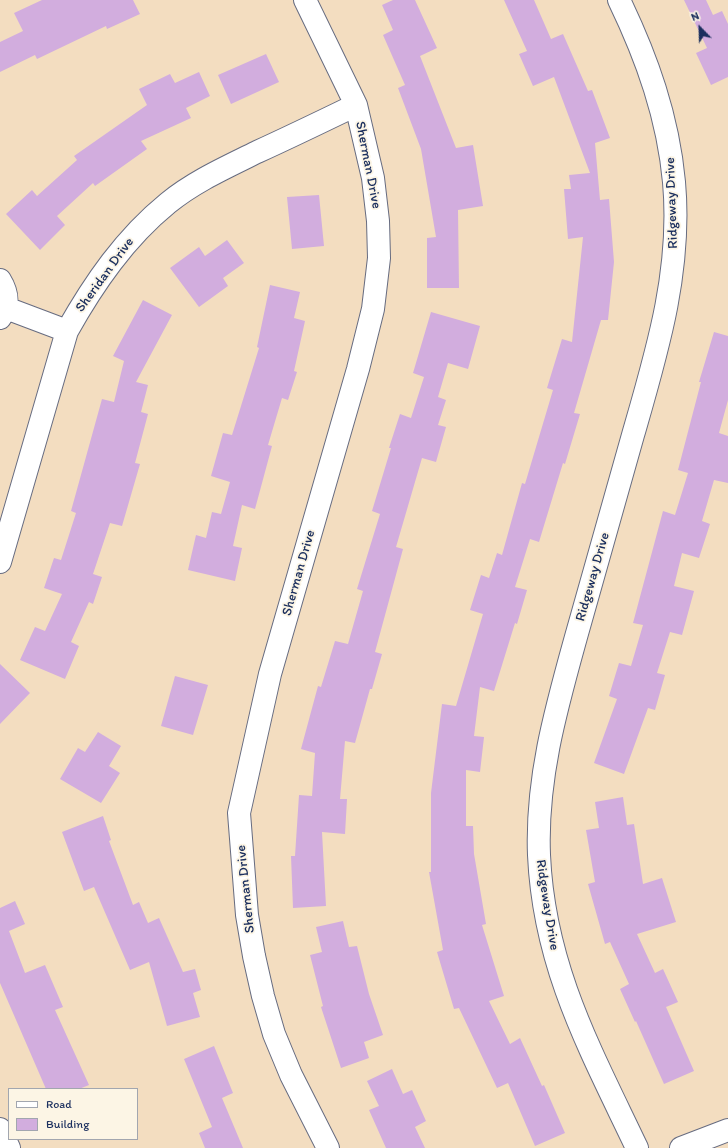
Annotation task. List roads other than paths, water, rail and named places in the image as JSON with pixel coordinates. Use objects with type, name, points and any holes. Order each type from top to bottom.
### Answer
[{"type":"street","name":"Sherman Drive","points":[[305,0],[356,105],[373,178],[378,221],[379,258],[373,309],[358,369],[270,674],[239,813],[247,915],[263,996],[274,1034],[291,1076],[328,1148]]},
{"type":"street","name":"Ridgeway Drive","points":[[619,0],[652,75],[664,117],[674,183],[675,250],[671,286],[652,370],[554,714],[541,788],[539,853],[547,923],[564,988],[577,1022],[637,1148]]},
{"type":"street","name":"Sheridan Drive","points":[[0,562],[67,331],[83,303],[126,244],[146,222],[169,202],[212,174],[356,105]]},
{"type":"street","points":[[0,280],[7,297],[3,313],[67,331]]},
{"type":"street","points":[[0,1129],[9,1148]]},
{"type":"street","points":[[681,1148],[728,1130]]}]
